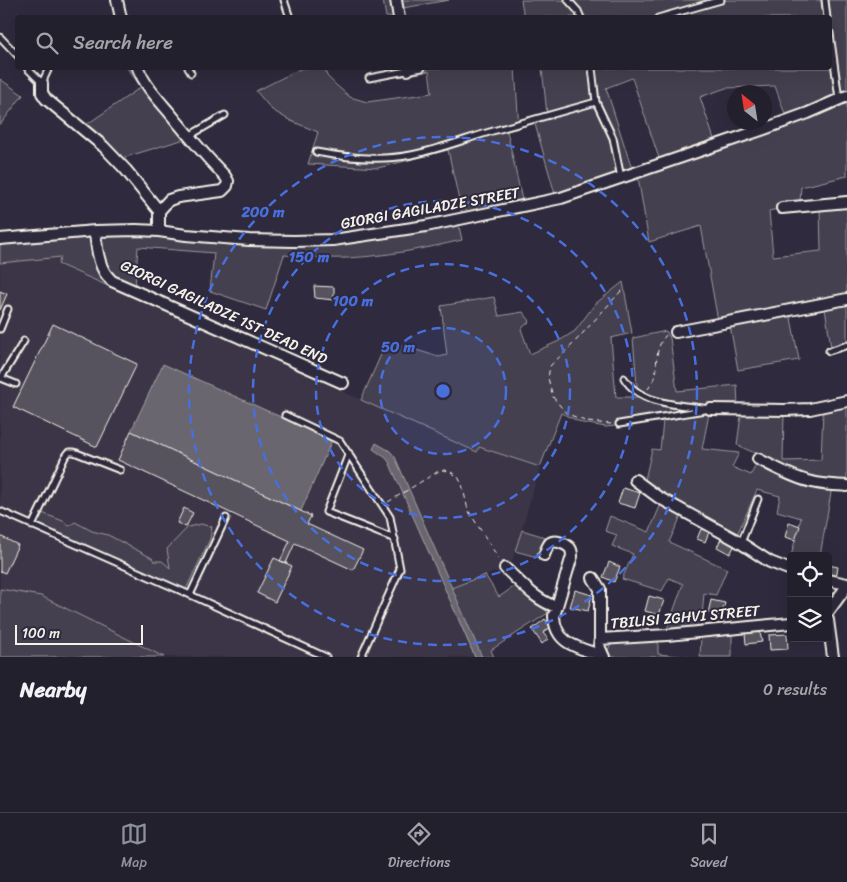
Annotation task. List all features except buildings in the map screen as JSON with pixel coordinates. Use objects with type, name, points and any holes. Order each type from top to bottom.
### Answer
[{"type":"street","points":[[117,0],[120,15]]},
{"type":"street","points":[[396,0],[398,15]]},
{"type":"street","points":[[139,70],[153,93],[228,181],[227,186],[222,191],[169,200],[160,211],[158,231]]},
{"type":"street","points":[[42,83],[42,93],[46,99],[103,146],[160,211]]},
{"type":"street","name":"GIORGI GAGILADZE STREET","points":[[0,239],[95,231],[136,230],[249,240],[333,240],[426,226],[561,198],[808,114],[843,98]]},
{"type":"street","points":[[782,208],[847,202]]},
{"type":"street","name":"GIORGI GAGILADZE 1ST DEAD END","points":[[95,231],[95,241],[100,260],[104,271],[112,281],[342,383]]},
{"type":"street","points":[[676,332],[847,299]]},
{"type":"street","points":[[710,409],[810,409],[847,401]]},
{"type":"street","points":[[758,459],[811,482],[847,486]]},
{"type":"street","points":[[635,480],[658,497],[770,562],[787,568]]},
{"type":"street","points":[[544,555],[550,542],[556,541],[567,546],[572,551],[554,616],[554,624],[560,636],[565,641],[603,656]]},
{"type":"street","points":[[505,568],[539,599],[557,607]]},
{"type":"street","points":[[593,578],[600,589],[600,639]]},
{"type":"street","points":[[832,581],[847,585],[832,606]]},
{"type":"street","name":"TBILISI ZGHVI STREET","points":[[603,656],[599,646],[600,639],[667,635],[787,623]]},
{"type":"street","points":[[831,642],[833,657]]},
{"type":"lane","points":[[284,0],[289,15]]},
{"type":"lane","points":[[568,0],[580,15]]},
{"type":"lane","points":[[669,15],[722,0]]},
{"type":"lane","points":[[825,0],[828,15]]},
{"type":"lane","points":[[0,37],[15,53]]},
{"type":"lane","points":[[832,51],[835,78],[843,98]]},
{"type":"lane","points":[[30,70],[42,83],[48,70]]},
{"type":"lane","points":[[369,78],[404,70]]},
{"type":"lane","points":[[592,70],[596,102],[613,138],[621,178]]},
{"type":"lane","points":[[316,152],[341,157],[376,158],[412,155],[449,146],[498,129],[596,102]]},
{"type":"lane","points":[[189,136],[225,114]]},
{"type":"lane","points":[[0,329],[8,309]]},
{"type":"lane","points":[[16,384],[1,378],[24,341]]},
{"type":"lane","points":[[829,351],[847,345]]},
{"type":"lane","points":[[624,378],[628,385],[638,394],[658,402],[710,409]]},
{"type":"lane","points":[[619,424],[710,409]]},
{"type":"lane","points":[[285,415],[340,441],[390,517],[400,569],[360,657]]},
{"type":"lane","points":[[32,526],[69,452],[74,452],[120,470]]},
{"type":"lane","points":[[349,453],[326,512],[394,539]]},
{"type":"lane","points":[[740,543],[758,499]]},
{"type":"lane","points":[[0,511],[326,657]]},
{"type":"lane","points":[[190,595],[226,518]]},
{"type":"path","points":[[619,424],[588,422],[566,414],[553,397],[548,378],[550,366],[572,345],[622,290]]},
{"type":"path","points":[[638,394],[647,390],[654,380],[657,353],[661,341],[667,334],[676,332]]},
{"type":"path","points":[[383,505],[437,472],[444,470],[451,472],[458,477],[462,484],[468,510],[505,568]]},
{"type":"shaded area","points":[[383,0],[449,0],[403,8],[404,15],[386,15]]},
{"type":"shaded area","points":[[521,0],[847,0],[847,92],[786,117],[775,86],[727,85],[727,88],[700,97],[715,142],[660,161],[632,78],[606,88],[633,172],[555,194],[533,117],[547,114],[542,70],[832,70],[832,15],[524,15]]},
{"type":"shaded area","points":[[128,70],[137,70],[188,138],[119,159],[83,127],[141,87]]},
{"type":"shaded area","points":[[298,70],[326,70],[327,76],[350,97],[367,102],[432,93],[429,71],[400,77],[399,70],[515,70],[519,128],[507,131],[522,200],[462,214],[448,150],[378,168],[308,164],[318,132],[291,121],[272,110],[256,91]]},
{"type":"shaded area","points":[[0,79],[23,95],[0,125]]},
{"type":"shaded area","points":[[847,100],[847,176],[801,187],[800,201],[780,203],[778,209],[769,211],[773,256],[821,251],[820,207],[847,205],[847,296],[718,321],[701,226],[649,242],[638,177],[809,116]]},
{"type":"shaded area","points":[[458,222],[462,240],[419,249],[376,256],[347,258],[284,255],[266,310],[210,291],[214,253],[138,247],[133,297],[58,264],[61,257],[0,263],[0,243],[58,237],[155,234],[293,245]]},
{"type":"shaded area","points":[[61,257],[58,264],[476,451],[479,447],[540,467],[511,566],[447,590],[475,657],[164,657],[41,596],[0,589],[0,263]]},
{"type":"shaded area","points":[[623,282],[632,333],[611,338],[616,397],[638,397],[633,338],[666,331],[670,338],[677,391],[737,385],[738,407],[691,404],[688,411],[709,414],[702,449],[739,453],[732,467],[751,475],[757,462],[832,487],[821,552],[792,552],[801,518],[777,511],[780,496],[757,490],[736,537],[644,484],[652,449],[660,450],[663,421],[606,427],[582,423],[561,413],[540,467],[479,447],[477,452],[361,400],[387,341],[439,357],[447,355],[441,306],[494,297],[499,316],[523,312],[530,321],[521,329],[530,354],[559,341],[575,331],[595,304]]},
{"type":"shaded area","points":[[847,303],[847,350],[832,354],[825,308]]},
{"type":"shaded area","points":[[790,313],[799,360],[738,370],[730,325]]},
{"type":"shaded area","points":[[163,364],[332,440],[301,511],[131,431]]},
{"type":"shaded area","points":[[847,404],[847,480],[803,475],[737,445],[741,415],[784,413],[783,461],[821,460],[823,410]]},
{"type":"shaded area","points":[[376,443],[390,451],[395,457],[482,657],[475,657],[389,462],[373,449]]},
{"type":"shaded area","points":[[661,504],[682,514],[669,542],[727,569],[716,595],[704,593],[701,629],[666,632],[683,584],[669,578],[662,591],[622,579],[633,554],[612,546],[617,535],[605,531],[610,516],[649,532]]},
{"type":"shaded area","points":[[42,513],[63,521],[69,526],[75,522],[92,531],[108,535],[152,558],[154,561],[162,561],[170,568],[167,549],[188,527],[201,524],[212,527],[210,539],[186,589],[34,526]]},
{"type":"shaded area","points":[[522,530],[545,537],[537,557],[515,551]]},
{"type":"shaded area","points":[[485,575],[499,597],[518,584],[548,613],[491,650],[494,657],[475,657],[446,590]]},
{"type":"shaded area","points":[[0,589],[41,596],[164,657],[0,657]]},
{"type":"shaded area","points":[[732,631],[732,657],[700,657],[701,634]]},
{"type":"shaded area","points":[[658,639],[658,654],[688,657],[609,657],[607,652],[611,644],[617,640]]}]
